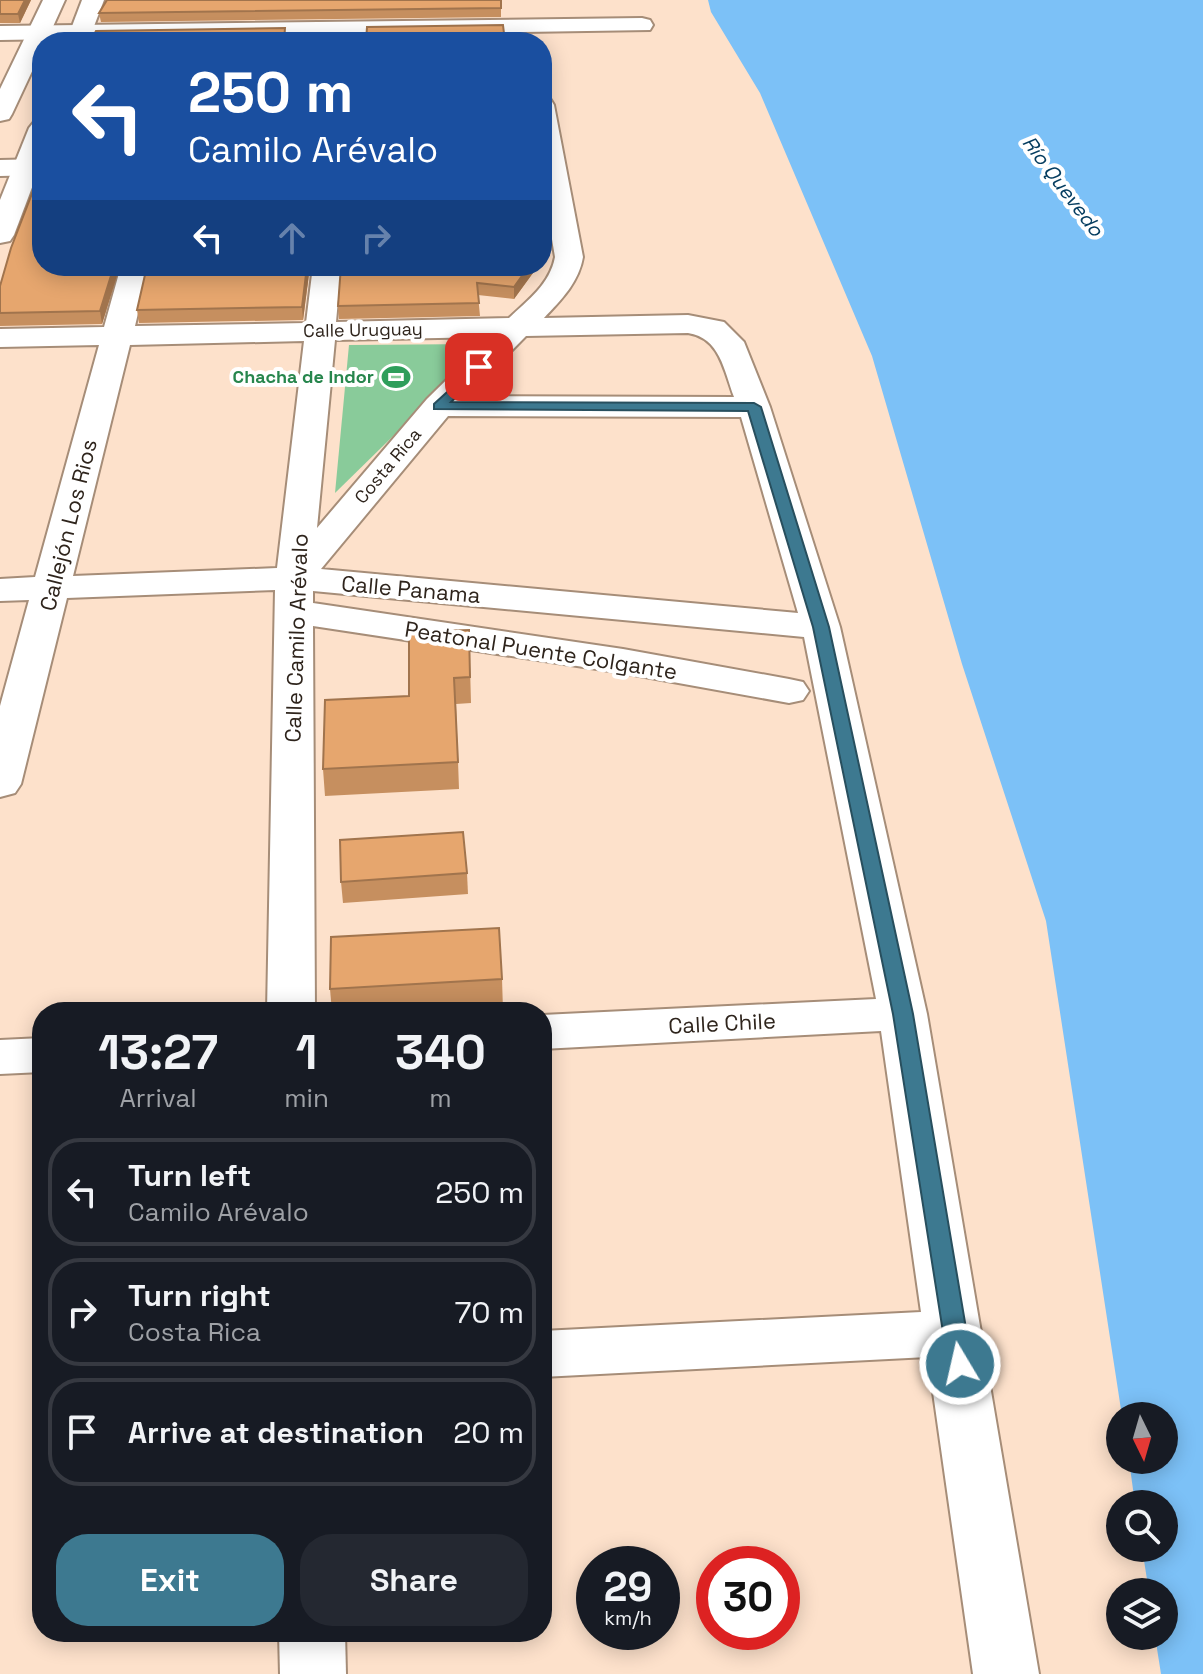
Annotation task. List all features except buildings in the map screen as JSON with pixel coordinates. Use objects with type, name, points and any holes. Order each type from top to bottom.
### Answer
[{"type":"street","points":[[40,32],[54,0]]},
{"type":"street","points":[[81,32],[93,0]]},
{"type":"street","points":[[321,0],[321,32]]},
{"type":"street","points":[[522,0],[526,32]]},
{"type":"street","points":[[552,32],[642,25]]},
{"type":"street","points":[[0,33],[32,33]]},
{"type":"street","points":[[0,114],[32,49]]},
{"type":"street","points":[[0,235],[32,149]]},
{"type":"street","name":"Costa Rica","points":[[293,595],[439,406],[553,292],[569,263],[552,176]]},
{"type":"street","name":"Callejón Los Rios","points":[[0,784],[132,276]]},
{"type":"street","name":"Calle Camilo Arévalo","points":[[291,1002],[293,595],[326,276]]},
{"type":"street","name":"Calle Uruguay","points":[[0,338],[695,324],[708,326],[724,335],[754,407]]},
{"type":"street","points":[[439,406],[754,407],[821,627],[903,1014],[1006,1674]]},
{"type":"street","name":"Calle Panama","points":[[0,590],[52,588],[293,595],[821,627]]},
{"type":"street","name":"Peatonal Puente Colgante","points":[[293,595],[789,691]]},
{"type":"street","name":"Calle Chile","points":[[552,1032],[903,1014]]},
{"type":"street","points":[[0,1057],[32,1055]]},
{"type":"street","points":[[552,1353],[955,1333]]},
{"type":"street","points":[[312,1642],[313,1674]]},
{"type":"green space","points":[[478,344],[483,348],[335,493],[349,345]]},
{"type":"water","name":"Río Quevedo","points":[[708,0],[1203,0],[1203,1674],[1161,1674],[1157,1650],[1178,1650],[1178,1578],[1147,1578],[1144,1562],[1178,1562],[1178,1490],[1133,1490],[1131,1474],[1178,1474],[1178,1402],[1120,1402],[1046,921],[962,664],[872,356],[760,93],[711,12]]},
{"type":"place","name":"Chacha de Indor","points":[[396,377]]},
{"type":"route","points":[[479,367],[439,406],[754,407],[821,627],[903,1014],[960,1364]]}]
